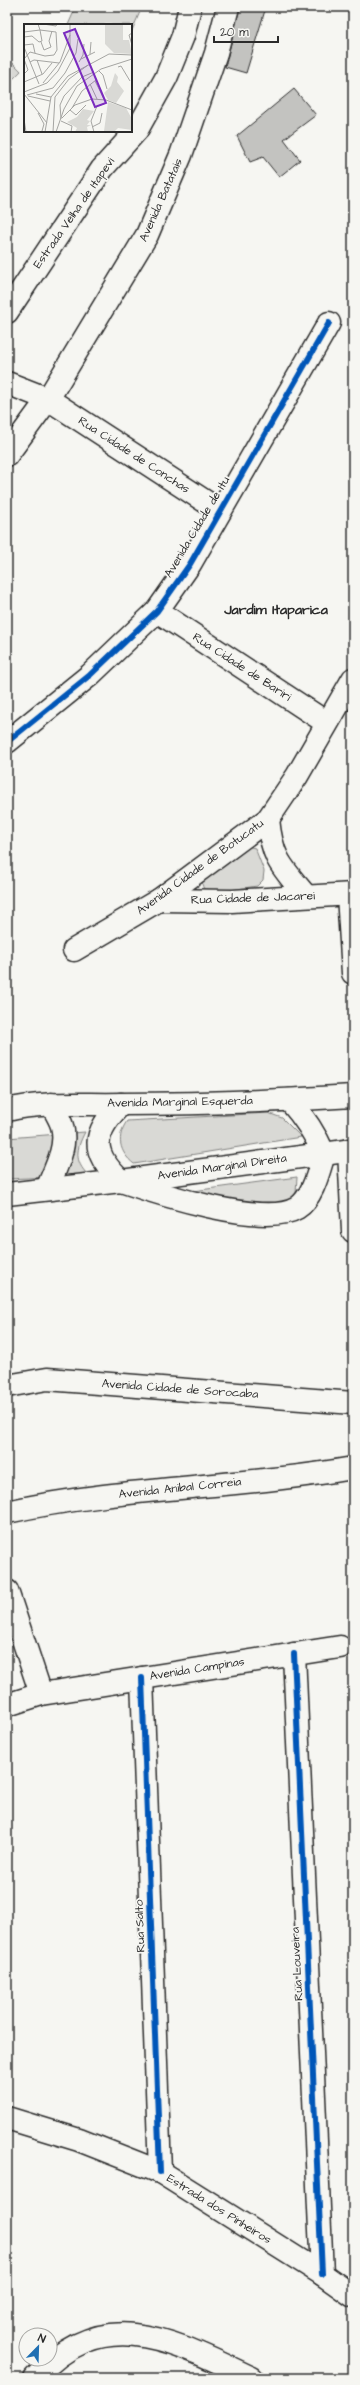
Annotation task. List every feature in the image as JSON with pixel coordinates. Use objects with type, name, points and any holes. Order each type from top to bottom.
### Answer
[{"type":"street","name":"Estrada Velha de Itapevi","points":[[10,307],[102,169],[137,130],[166,78],[183,36],[190,7]]},
{"type":"street","name":"Avenida Batatais","points":[[7,454],[48,399],[147,235],[162,203],[181,155],[216,53],[228,7]]},
{"type":"street","points":[[7,324],[10,307]]},
{"type":"street","name":"Avenida Cidade de Itu","points":[[7,742],[90,675],[157,611],[190,564],[330,323]]},
{"type":"street","points":[[7,383],[48,399]]},
{"type":"street","name":"Rua Cidade de Conchas","points":[[48,399],[220,511]]},
{"type":"street","name":"Rua Cidade de Bariri","points":[[157,611],[327,723]]},
{"type":"street","name":"Avenida Cidade de Botucatu","points":[[74,950],[159,900],[268,819],[297,776],[353,679]]},
{"type":"street","points":[[268,819],[271,844],[280,865],[306,896]]},
{"type":"street","points":[[350,894],[353,973]]},
{"type":"street","name":"Rua Cidade de Jacarei","points":[[159,900],[232,901],[350,894]]},
{"type":"street","name":"Avenida Marginal Esquerda","points":[[7,1110],[52,1104],[289,1100],[353,1096]]},
{"type":"street","points":[[289,1100],[304,1116],[317,1136],[324,1154]]},
{"type":"street","points":[[47,1189],[60,1157],[63,1139],[62,1127],[52,1104]]},
{"type":"street","points":[[121,1104],[105,1121],[99,1143],[101,1156],[106,1167],[121,1181]]},
{"type":"street","points":[[351,1150],[353,1231]]},
{"type":"street","name":"Avenida Marginal Direita","points":[[7,1194],[121,1181],[351,1150]]},
{"type":"street","name":"Avenida Marginal Direita","points":[[121,1181],[164,1196],[223,1208],[251,1213],[287,1212],[297,1208],[305,1201],[319,1172],[324,1154]]},
{"type":"street","name":"Avenida Cidade de Sorocaba","points":[[7,1386],[47,1379],[353,1403]]},
{"type":"street","name":"Avenida Anibal Correia","points":[[7,1512],[39,1505],[152,1490],[322,1474],[353,1468]]},
{"type":"street","points":[[7,1591],[41,1694]]},
{"type":"street","name":"Avenida Campinas","points":[[7,1705],[41,1694],[340,1647]]},
{"type":"street","name":"Rua Louveira","points":[[294,1654],[322,2274]]},
{"type":"street","name":"Rua Salto","points":[[142,1678],[160,2172]]},
{"type":"street","name":"Estrada dos Pinheiros","points":[[7,2118],[79,2140],[160,2172],[322,2274],[353,2296]]},
{"type":"street","points":[[35,2378],[66,2350],[91,2339],[118,2333],[139,2334],[177,2345],[252,2378]]},
{"type":"shaded area","points":[[76,7],[142,7],[132,31],[132,24],[68,24]]},
{"type":"shaded area","points":[[7,57],[21,71],[7,85]]},
{"type":"shaded area","points":[[247,846],[255,848],[264,871],[263,880],[257,886],[210,893],[205,889],[202,885],[203,880]]},
{"type":"shaded area","points":[[268,1113],[282,1118],[301,1137],[134,1164],[122,1149],[120,1138],[127,1121]]},
{"type":"shaded area","points":[[85,1132],[78,1149],[78,1155],[80,1165],[88,1175],[7,1179],[7,1138]]},
{"type":"shaded area","points":[[297,1177],[296,1193],[286,1205],[240,1204],[185,1192]]},
{"type":"building","points":[[240,7],[266,7],[246,73],[225,67]]},
{"type":"building","points":[[294,89],[316,115],[284,139],[300,160],[279,177],[263,157],[250,162],[237,136]]},
{"type":"cycle path","points":[[7,742],[90,675],[157,611],[190,564],[329,323]]},
{"type":"cycle path","points":[[294,1654],[322,2274]]},
{"type":"cycle path","points":[[142,1678],[160,2172]]},
{"type":"district","name":"Jardim Itaparica","points":[[276,610]]}]
